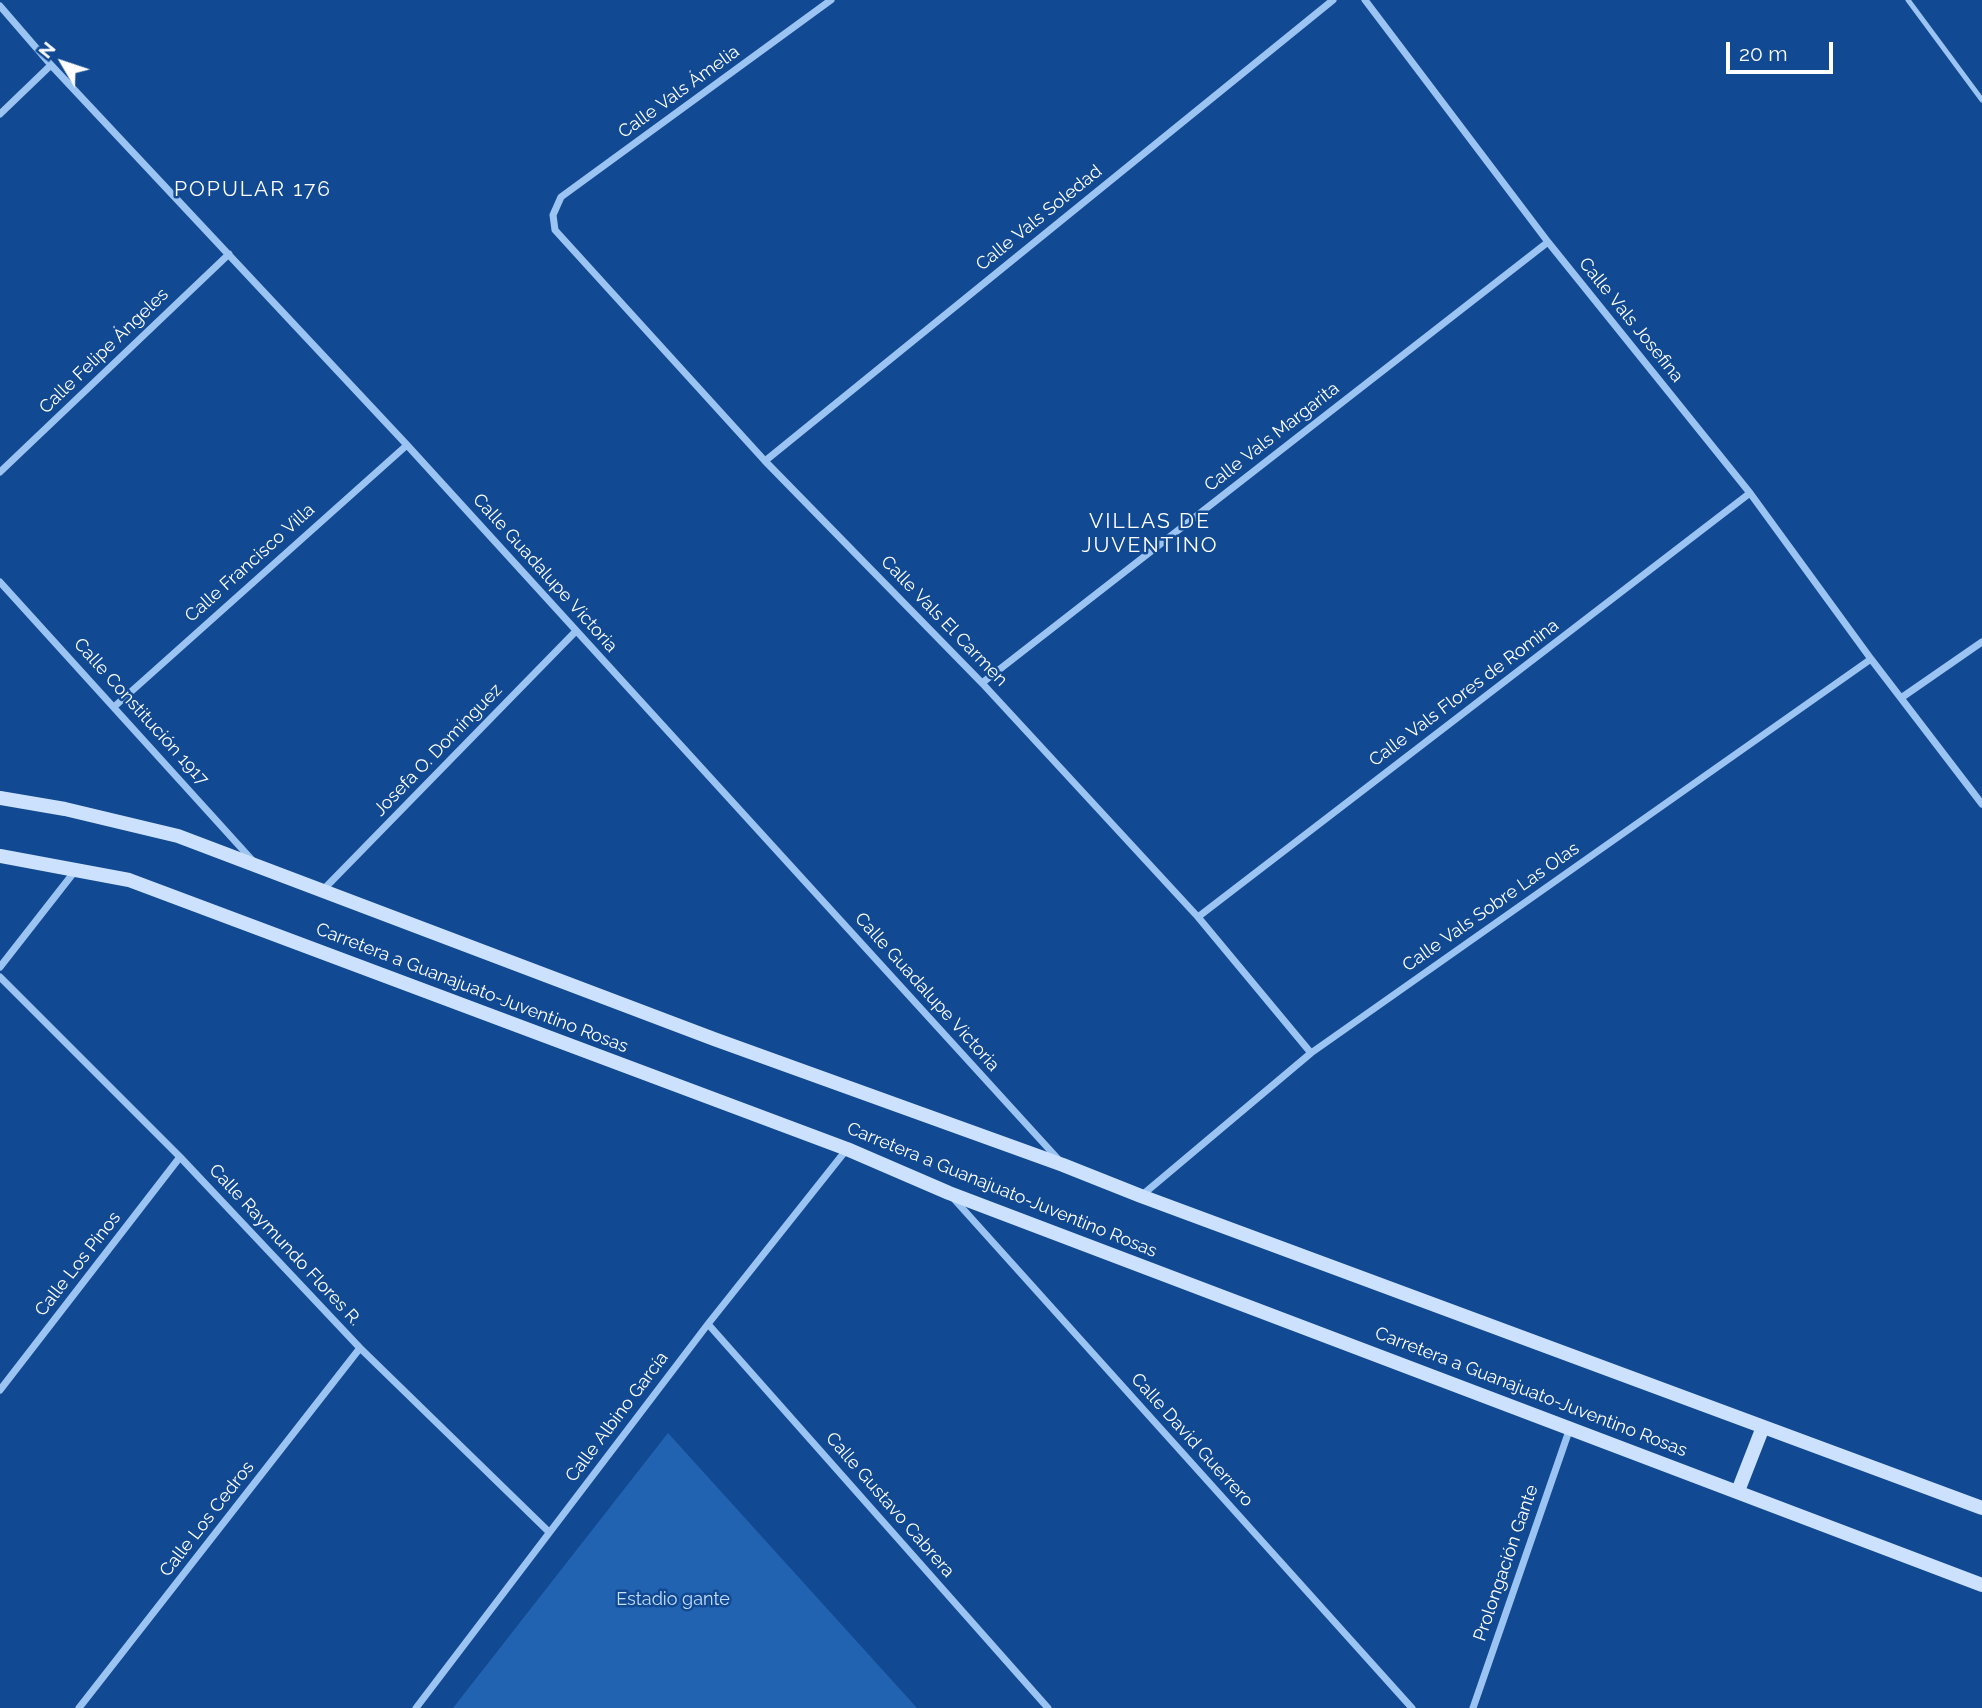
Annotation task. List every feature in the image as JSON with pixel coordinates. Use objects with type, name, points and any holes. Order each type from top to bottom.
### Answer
[{"type":"main road","name":"Carretera a Guanajuato-Juventino Rosas","points":[[0,798],[65,809],[178,836],[714,1039],[1063,1165],[1982,1508]]},
{"type":"main road","name":"Carretera a Guanajuato-Juventino Rosas","points":[[0,856],[129,880],[847,1149],[949,1193],[1982,1585]]},
{"type":"main road","points":[[1738,1491],[1763,1427]]},
{"type":"street","name":"Calle Vals Ámelia","points":[[553,215],[561,197],[831,0]]},
{"type":"street","name":"Calle Vals Soledad","points":[[765,460],[1333,0]]},
{"type":"street","name":"Calle Vals Josefina","points":[[1365,0],[1548,242],[1750,494],[1982,804]]},
{"type":"street","name":"Calle Guadalupe Victoria","points":[[0,6],[51,65],[407,444],[1063,1165]]},
{"type":"street","points":[[0,114],[51,65]]},
{"type":"street","name":"Calle Vals El Carmen","points":[[553,215],[555,230],[765,460],[982,683],[1198,917],[1311,1053]]},
{"type":"street","name":"Calle Vals Margarita","points":[[982,683],[1548,242]]},
{"type":"street","name":"Calle Felipe Ángeles","points":[[0,472],[229,254]]},
{"type":"street","name":"Calle Francisco Villa","points":[[115,706],[407,444]]},
{"type":"street","name":"Calle Vals Flores de Romina","points":[[1198,917],[1750,494]]},
{"type":"street","name":"Calle Constitución 1917","points":[[0,582],[257,865]]},
{"type":"street","name":"Josefa O. Domínguez","points":[[321,891],[576,631]]},
{"type":"street","points":[[1901,698],[1982,642]]},
{"type":"street","name":"Calle Vals Sobre Las Olas","points":[[1141,1196],[1311,1053],[1871,659]]},
{"type":"street","points":[[0,967],[76,870]]},
{"type":"street","name":"Calle Raymundo Flores R.","points":[[0,976],[180,1157],[360,1348],[549,1532]]},
{"type":"street","name":"Calle Albino García","points":[[416,1708],[708,1324],[847,1149]]},
{"type":"street","name":"Calle Los Pinos","points":[[0,1390],[180,1157]]},
{"type":"street","name":"Calle David Guerrero","points":[[949,1193],[1412,1708]]},
{"type":"street","name":"Calle Gustavo Cabrera","points":[[708,1324],[1048,1708]]},
{"type":"street","name":"Calle Los Cedros","points":[[79,1708],[360,1348]]},
{"type":"street","name":"Prolongación Gante","points":[[1473,1708],[1570,1429]]},
{"type":"lane","points":[[1908,0],[1982,100]]},
{"type":"green space","name":"Estadio gante","points":[[668,1433],[917,1708],[453,1708]]},
{"type":"district","name":"POPULAR 176","points":[[253,190]]},
{"type":"district","name":"VILLAS DE JUVENTINO","points":[[1150,534]]}]
